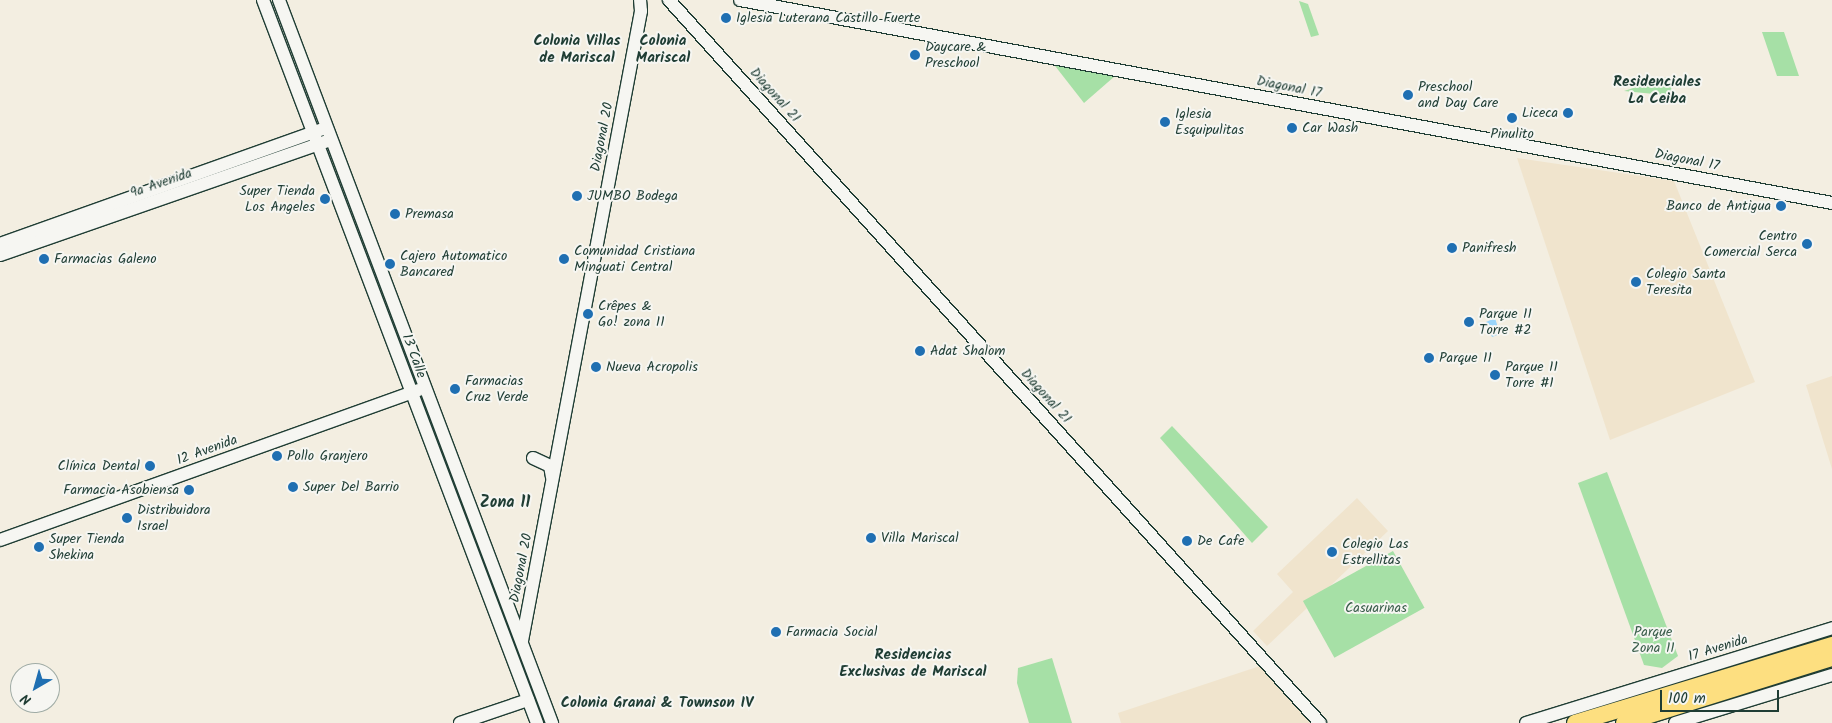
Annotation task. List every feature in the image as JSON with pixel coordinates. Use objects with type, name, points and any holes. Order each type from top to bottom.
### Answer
[{"type":"highway","points":[[1791,658],[1832,632]]},
{"type":"highway","points":[[1575,723],[1832,645]]},
{"type":"highway","points":[[1624,723],[1832,658]]},
{"type":"main road","name":"13 Calle","points":[[263,0],[317,138],[537,723]]},
{"type":"main road","name":"13 Calle","points":[[279,0],[552,723]]},
{"type":"main road","name":"Diagonal 21","points":[[669,0],[679,6],[1320,723]]},
{"type":"main road","name":"Diagonal 17","points":[[740,0],[1832,203]]},
{"type":"main road","name":"Diagonal 20","points":[[524,647],[559,445],[643,4]]},
{"type":"main road","name":"9a Avenida","points":[[0,255],[329,133]]},
{"type":"main road","name":"9a Avenida","points":[[0,244],[317,138]]},
{"type":"main road","name":"12 Avenida","points":[[0,540],[425,388]]},
{"type":"main road","name":"Diagonal 20","points":[[517,668],[524,647],[561,463],[559,445]]},
{"type":"main road","points":[[533,458],[550,466],[552,484]]},
{"type":"main road","name":"17 Avenida","points":[[1526,723],[1832,628]]},
{"type":"main road","points":[[1675,723],[1832,675]]},
{"type":"main road","points":[[460,723],[528,700]]},
{"type":"shaded area","name":"Colegio Santa Teresita","points":[[1517,158],[1674,181],[1755,382],[1610,440]]},
{"type":"shaded area","points":[[1832,376],[1832,469],[1806,385]]},
{"type":"shaded area","name":"Colegio Las Estrellitas","points":[[1357,498],[1388,531],[1267,646],[1253,631],[1293,592],[1277,574]]},
{"type":"shaded area","points":[[1266,664],[1319,723],[1121,723],[1118,713]]},
{"type":"green space","points":[[1299,1],[1308,4],[1319,35],[1311,37]]},
{"type":"green space","points":[[1762,32],[1784,32],[1799,76],[1777,76]]},
{"type":"green space","points":[[1052,62],[1115,76],[1084,103]]},
{"type":"green space","points":[[1667,77],[1674,96],[1624,91]]},
{"type":"green space","points":[[1172,426],[1268,527],[1252,543],[1160,438]]},
{"type":"green space","name":"Parque Zona 11","points":[[1607,472],[1678,656],[1662,668],[1644,665],[1578,483]]},
{"type":"green space","name":"Casuarinas","points":[[1393,551],[1425,608],[1334,658],[1303,601]]},
{"type":"green space","points":[[1052,658],[1072,723],[1029,723],[1017,683],[1018,668]]},
{"type":"water","points":[[1495,318],[1500,334],[1492,337],[1486,322]]},
{"type":"place","name":"Iglesia Luterana Castillo Fuerte","points":[[726,18]]},
{"type":"place","name":"Daycare & Preschool","points":[[915,55]]},
{"type":"place","name":"Preschool and Day Care","points":[[1408,95]]},
{"type":"place","name":"Liceca","points":[[1568,113]]},
{"type":"place","name":"Pinulito","points":[[1512,118]]},
{"type":"place","name":"Iglesia Esquipulitas","points":[[1165,122]]},
{"type":"place","name":"Car Wash","points":[[1292,128]]},
{"type":"place","name":"JUMBO Bodega","points":[[577,196]]},
{"type":"place","name":"Super Tienda Los Angeles","points":[[325,199]]},
{"type":"place","name":"Banco de Antigua","points":[[1781,206]]},
{"type":"place","name":"Premasa","points":[[395,214]]},
{"type":"place","name":"Centro Comercial Serca","points":[[1807,244]]},
{"type":"place","name":"Panifresh","points":[[1452,248]]},
{"type":"place","name":"Farmacias Galeno","points":[[44,259]]},
{"type":"place","name":"Comunidad Cristiana Minguati Central","points":[[564,259]]},
{"type":"place","name":"Cajero Automatico Bancared","points":[[390,264]]},
{"type":"place","name":"Colegio Santa Teresita","points":[[1636,282]]},
{"type":"place","name":"Crêpes & Go! zona 11","points":[[588,314]]},
{"type":"place","name":"Parque 11 Torre #2","points":[[1469,322]]},
{"type":"place","name":"Adat Shalom","points":[[920,351]]},
{"type":"place","name":"Parque 11","points":[[1429,358]]},
{"type":"place","name":"Nueva Acropolis","points":[[596,367]]},
{"type":"place","name":"Parque 11 Torre #1","points":[[1495,375]]},
{"type":"place","name":"Farmacias Cruz Verde","points":[[455,389]]},
{"type":"place","name":"Pollo Granjero","points":[[277,456]]},
{"type":"place","name":"Clínica Dental","points":[[150,466]]},
{"type":"place","name":"Super Del Barrio","points":[[293,487]]},
{"type":"place","name":"Farmacia Asobiensa","points":[[189,490]]},
{"type":"place","name":"Distribuidora Israel","points":[[127,518]]},
{"type":"place","name":"Villa Mariscal","points":[[871,538]]},
{"type":"place","name":"De Cafe","points":[[1187,541]]},
{"type":"place","name":"Super Tienda Shekina","points":[[39,547]]},
{"type":"place","name":"Colegio Las Estrellitas","points":[[1332,552]]},
{"type":"place","name":"Farmacia Social","points":[[776,632]]},
{"type":"district","name":"Colonia Villas de Mariscal","points":[[577,50]]},
{"type":"district","name":"Colonia Mariscal","points":[[663,50]]},
{"type":"district","name":"Residenciales La Ceiba","points":[[1657,90]]},
{"type":"district","name":"Zona 11","points":[[505,503]]},
{"type":"district","name":"Residencias Exclusivas de Mariscal","points":[[913,664]]},
{"type":"district","name":"Colonia Granai & Townson IV","points":[[657,704]]}]
